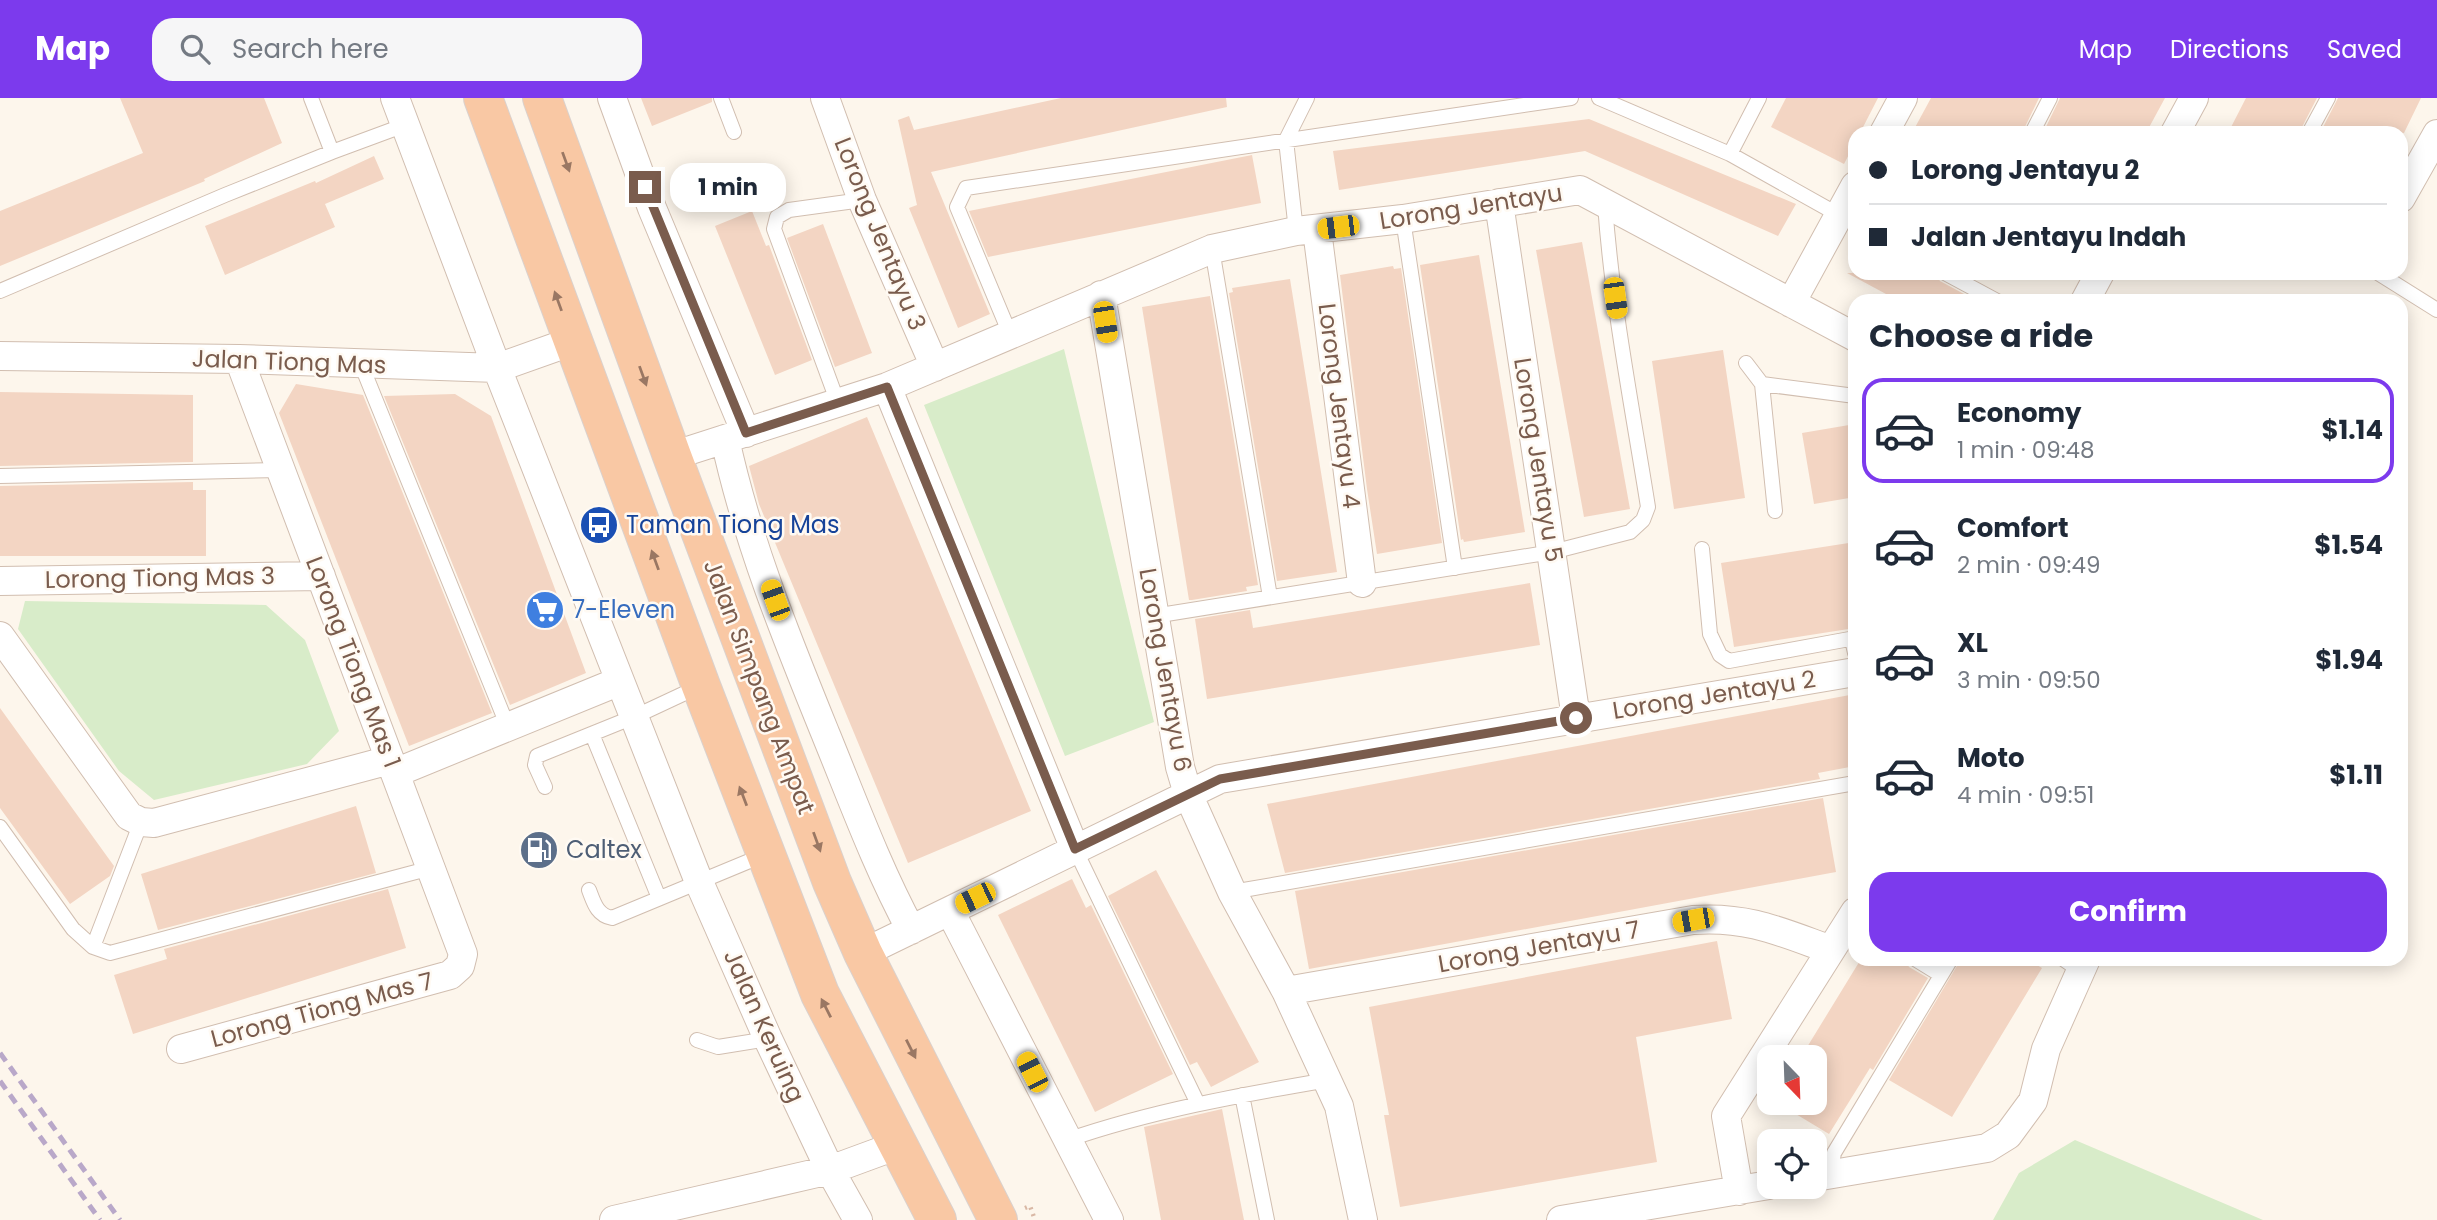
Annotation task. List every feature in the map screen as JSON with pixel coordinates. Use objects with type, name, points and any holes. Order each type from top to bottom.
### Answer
[{"type":"highway","points":[[483,98],[701,686],[820,994],[937,1220]]},
{"type":"highway","name":"Jalan Simpang Ampat","points":[[542,98],[672,456],[832,882],[863,953],[998,1220]]},
{"type":"street","name":"Jalan Keruing","points":[[395,98],[497,368],[699,882],[768,1039],[830,1170],[858,1220]]},
{"type":"street","points":[[612,98],[735,436],[737,495],[804,679],[886,883],[911,930]]},
{"type":"street","points":[[1888,126],[1903,98]]},
{"type":"street","points":[[2179,126],[2194,98]]},
{"type":"street","name":"Lorong Jentayu 3","points":[[829,99],[862,200],[935,367]]},
{"type":"street","points":[[2408,186],[2437,134]]},
{"type":"street","name":"Lorong Jentayu","points":[[672,456],[887,387],[1212,248],[1306,230],[1403,219],[1580,190],[1848,333]]},
{"type":"street","name":"Lorong Jentayu 5","points":[[1499,202],[1576,718]]},
{"type":"street","points":[[1791,303],[1847,220]]},
{"type":"street","name":"Lorong Jentayu 4","points":[[1306,230],[1362,583]]},
{"type":"street","name":"Lorong Jentayu 6","points":[[1101,295],[1180,767],[1188,794],[1231,892],[1286,991],[1339,1106],[1363,1220]]},
{"type":"street","name":"Jalan Tiong Mas","points":[[0,356],[239,359],[497,368],[573,341]]},
{"type":"street","name":"Lorong Tiong Mas 1","points":[[239,359],[463,954],[460,966]]},
{"type":"street","points":[[887,387],[1075,849]]},
{"type":"street","name":"Lorong Tiong Mas 3","points":[[0,581],[321,576]]},
{"type":"street","points":[[0,636],[129,816],[141,822],[154,823],[392,766],[508,727],[620,681]]},
{"type":"street","name":"Lorong Jentayu 2","points":[[863,953],[1220,779],[1848,673]]},
{"type":"street","points":[[950,911],[1108,1220]]},
{"type":"street","name":"Lorong Jentayu 7","points":[[1286,991],[1693,920],[1722,918],[1755,923],[1831,950]]},
{"type":"street","points":[[1739,1191],[1726,1116],[1848,926]]},
{"type":"street","name":"Lorong Tiong Mas 7","points":[[181,1049],[450,975],[460,966]]},
{"type":"street","points":[[1827,1175],[1987,1148],[2008,1135],[2033,1101],[2046,1049],[2075,966]]},
{"type":"street","points":[[614,1220],[682,1212],[830,1170],[898,1145]]},
{"type":"street","points":[[1561,1220],[1757,1187]]},
{"type":"lane","points":[[311,98],[332,152]]},
{"type":"lane","points":[[720,98],[733,132]]},
{"type":"lane","points":[[1306,230],[1286,140],[1307,98]]},
{"type":"lane","points":[[1010,334],[957,206],[966,188],[1571,98]]},
{"type":"lane","points":[[1599,98],[1730,153],[1847,220]]},
{"type":"lane","points":[[1730,153],[1759,98]]},
{"type":"lane","points":[[2036,126],[2050,98]]},
{"type":"lane","points":[[2313,126],[2328,98]]},
{"type":"lane","points":[[0,291],[225,195],[405,125]]},
{"type":"lane","points":[[838,403],[774,229],[777,216],[789,210],[862,200]]},
{"type":"lane","points":[[1154,616],[1552,552],[1630,532],[1643,520],[1648,507],[1619,324],[1605,204]]},
{"type":"lane","points":[[1403,219],[1455,568]]},
{"type":"lane","points":[[1212,248],[1270,597]]},
{"type":"lane","points":[[1962,280],[1985,294]]},
{"type":"lane","points":[[2389,280],[2437,310]]},
{"type":"lane","points":[[1746,363],[1762,384],[1775,512]]},
{"type":"lane","points":[[361,364],[508,727]]},
{"type":"lane","points":[[1762,384],[1848,395]]},
{"type":"lane","points":[[0,476],[281,470]]},
{"type":"lane","points":[[1702,549],[1710,634],[1720,655],[1729,661],[1848,645]]},
{"type":"lane","points":[[545,788],[535,765],[537,756],[701,686]]},
{"type":"lane","points":[[592,734],[659,898]]},
{"type":"lane","points":[[1231,892],[1848,784]]},
{"type":"lane","points":[[93,947],[141,822]]},
{"type":"lane","points":[[0,827],[73,929],[93,947],[110,953],[431,868]]},
{"type":"lane","points":[[1075,849],[1198,1104]]},
{"type":"lane","points":[[589,890],[603,916],[612,918],[766,854]]},
{"type":"lane","points":[[1926,966],[1941,975]]},
{"type":"lane","points":[[1827,1173],[1834,1153],[1947,966]]},
{"type":"lane","points":[[696,1041],[718,1047],[768,1039]]},
{"type":"lane","points":[[1067,1140],[1105,1127],[1198,1104],[1328,1080]]},
{"type":"lane","points":[[1242,1095],[1267,1220]]},
{"type":"green space","points":[[1064,349],[1154,722],[1065,756],[924,405]]},
{"type":"green space","points":[[25,601],[266,605],[305,640],[339,731],[307,764],[154,800],[119,771],[18,629]]},
{"type":"green space","points":[[2075,1140],[2263,1220],[1993,1220],[2019,1173]]},
{"type":"building","points":[[120,98],[264,98],[282,143],[204,179],[205,181],[0,266],[0,211],[143,153]]},
{"type":"building","points":[[641,98],[712,98],[712,102],[652,126]]},
{"type":"building","points":[[1061,98],[1226,98],[1227,107],[931,172],[990,314],[958,328],[909,208],[917,205],[898,120],[909,116],[914,130]]},
{"type":"building","points":[[1786,98],[1878,98],[1864,126],[1848,126],[1848,156],[1844,164],[1771,127]]},
{"type":"building","points":[[1931,98],[2039,98],[2025,126],[1916,126]]},
{"type":"building","points":[[2060,98],[2165,98],[2150,126],[2046,126]]},
{"type":"building","points":[[2246,98],[2317,98],[2303,126],[2232,126]]},
{"type":"building","points":[[2338,98],[2421,98],[2407,126],[2324,126]]},
{"type":"building","points":[[1589,119],[1796,204],[1778,236],[1585,151],[1339,190],[1333,151]]},
{"type":"building","points":[[1252,155],[1261,203],[988,257],[969,211]]},
{"type":"building","points":[[374,156],[384,179],[325,204],[335,227],[225,275],[205,226],[315,181],[316,183]]},
{"type":"building","points":[[752,211],[766,246],[769,245],[812,360],[775,375],[715,226]]},
{"type":"building","points":[[823,224],[872,353],[835,367],[787,238]]},
{"type":"building","points":[[1582,242],[1630,509],[1584,517],[1536,250]]},
{"type":"building","points":[[1479,255],[1525,532],[1464,542],[1461,540],[1420,265]]},
{"type":"building","points":[[1393,266],[1394,269],[1401,268],[1442,543],[1377,554],[1340,275]]},
{"type":"building","points":[[1290,279],[1337,572],[1277,581],[1229,293],[1233,292],[1232,288]]},
{"type":"building","points":[[1860,280],[1939,280],[1964,294],[1886,294]]},
{"type":"building","points":[[1210,296],[1258,585],[1246,587],[1247,591],[1189,600],[1142,307]]},
{"type":"building","points":[[1723,350],[1745,498],[1674,509],[1652,361]]},
{"type":"building","points":[[296,384],[363,395],[492,713],[409,746],[279,413]]},
{"type":"building","points":[[0,392],[193,395],[193,462],[0,466]]},
{"type":"building","points":[[455,394],[491,416],[586,673],[510,705],[384,396]]},
{"type":"building","points":[[867,417],[1031,811],[908,863],[759,504],[749,466]]},
{"type":"building","points":[[1848,425],[1848,498],[1814,504],[1802,433]]},
{"type":"building","points":[[193,482],[193,490],[206,490],[206,556],[0,556],[0,486]]},
{"type":"building","points":[[1848,543],[1848,629],[1734,647],[1721,563]]},
{"type":"building","points":[[1530,583],[1540,645],[1207,699],[1195,619],[1250,610],[1253,628]]},
{"type":"building","points":[[1848,695],[1848,767],[1818,773],[1820,779],[1285,873],[1267,804]]},
{"type":"building","points":[[0,708],[114,866],[110,876],[70,904],[0,808]]},
{"type":"building","points":[[1823,798],[1836,872],[1309,969],[1295,891]]},
{"type":"building","points":[[356,806],[376,873],[158,930],[141,874]]},
{"type":"building","points":[[1156,870],[1259,1062],[1211,1087],[1197,1062],[1190,1065],[1108,896]]},
{"type":"building","points":[[1072,879],[1086,908],[1091,905],[1173,1074],[1095,1112],[998,915]]},
{"type":"building","points":[[388,889],[406,948],[133,1034],[114,975],[167,959],[164,949]]},
{"type":"building","points":[[1717,941],[1732,1019],[1636,1037],[1657,1162],[1400,1207],[1384,1115],[1389,1115],[1369,1007]]},
{"type":"building","points":[[1857,966],[1908,966],[1928,978],[1873,1070],[1870,1068],[1829,1134],[1827,1129],[1821,1129],[1798,1115],[1827,1115],[1827,1045],[1808,1045]]},
{"type":"building","points":[[1957,966],[2042,968],[1952,1117],[1889,1080]]},
{"type":"building","points":[[1222,1109],[1244,1220],[1161,1220],[1144,1127]]},
{"type":"railway","points":[[0,1053],[120,1220]]},
{"type":"railway","points":[[0,1081],[100,1220]]},
{"type":"place","name":"Taman Tiong Mas","points":[[599,525]]},
{"type":"place","name":"7-Eleven","points":[[545,610]]},
{"type":"place","name":"Caltex","points":[[539,850]]},
{"type":"route","points":[[645,187],[746,433],[887,387],[1075,849],[1220,779],[1576,718]]}]
